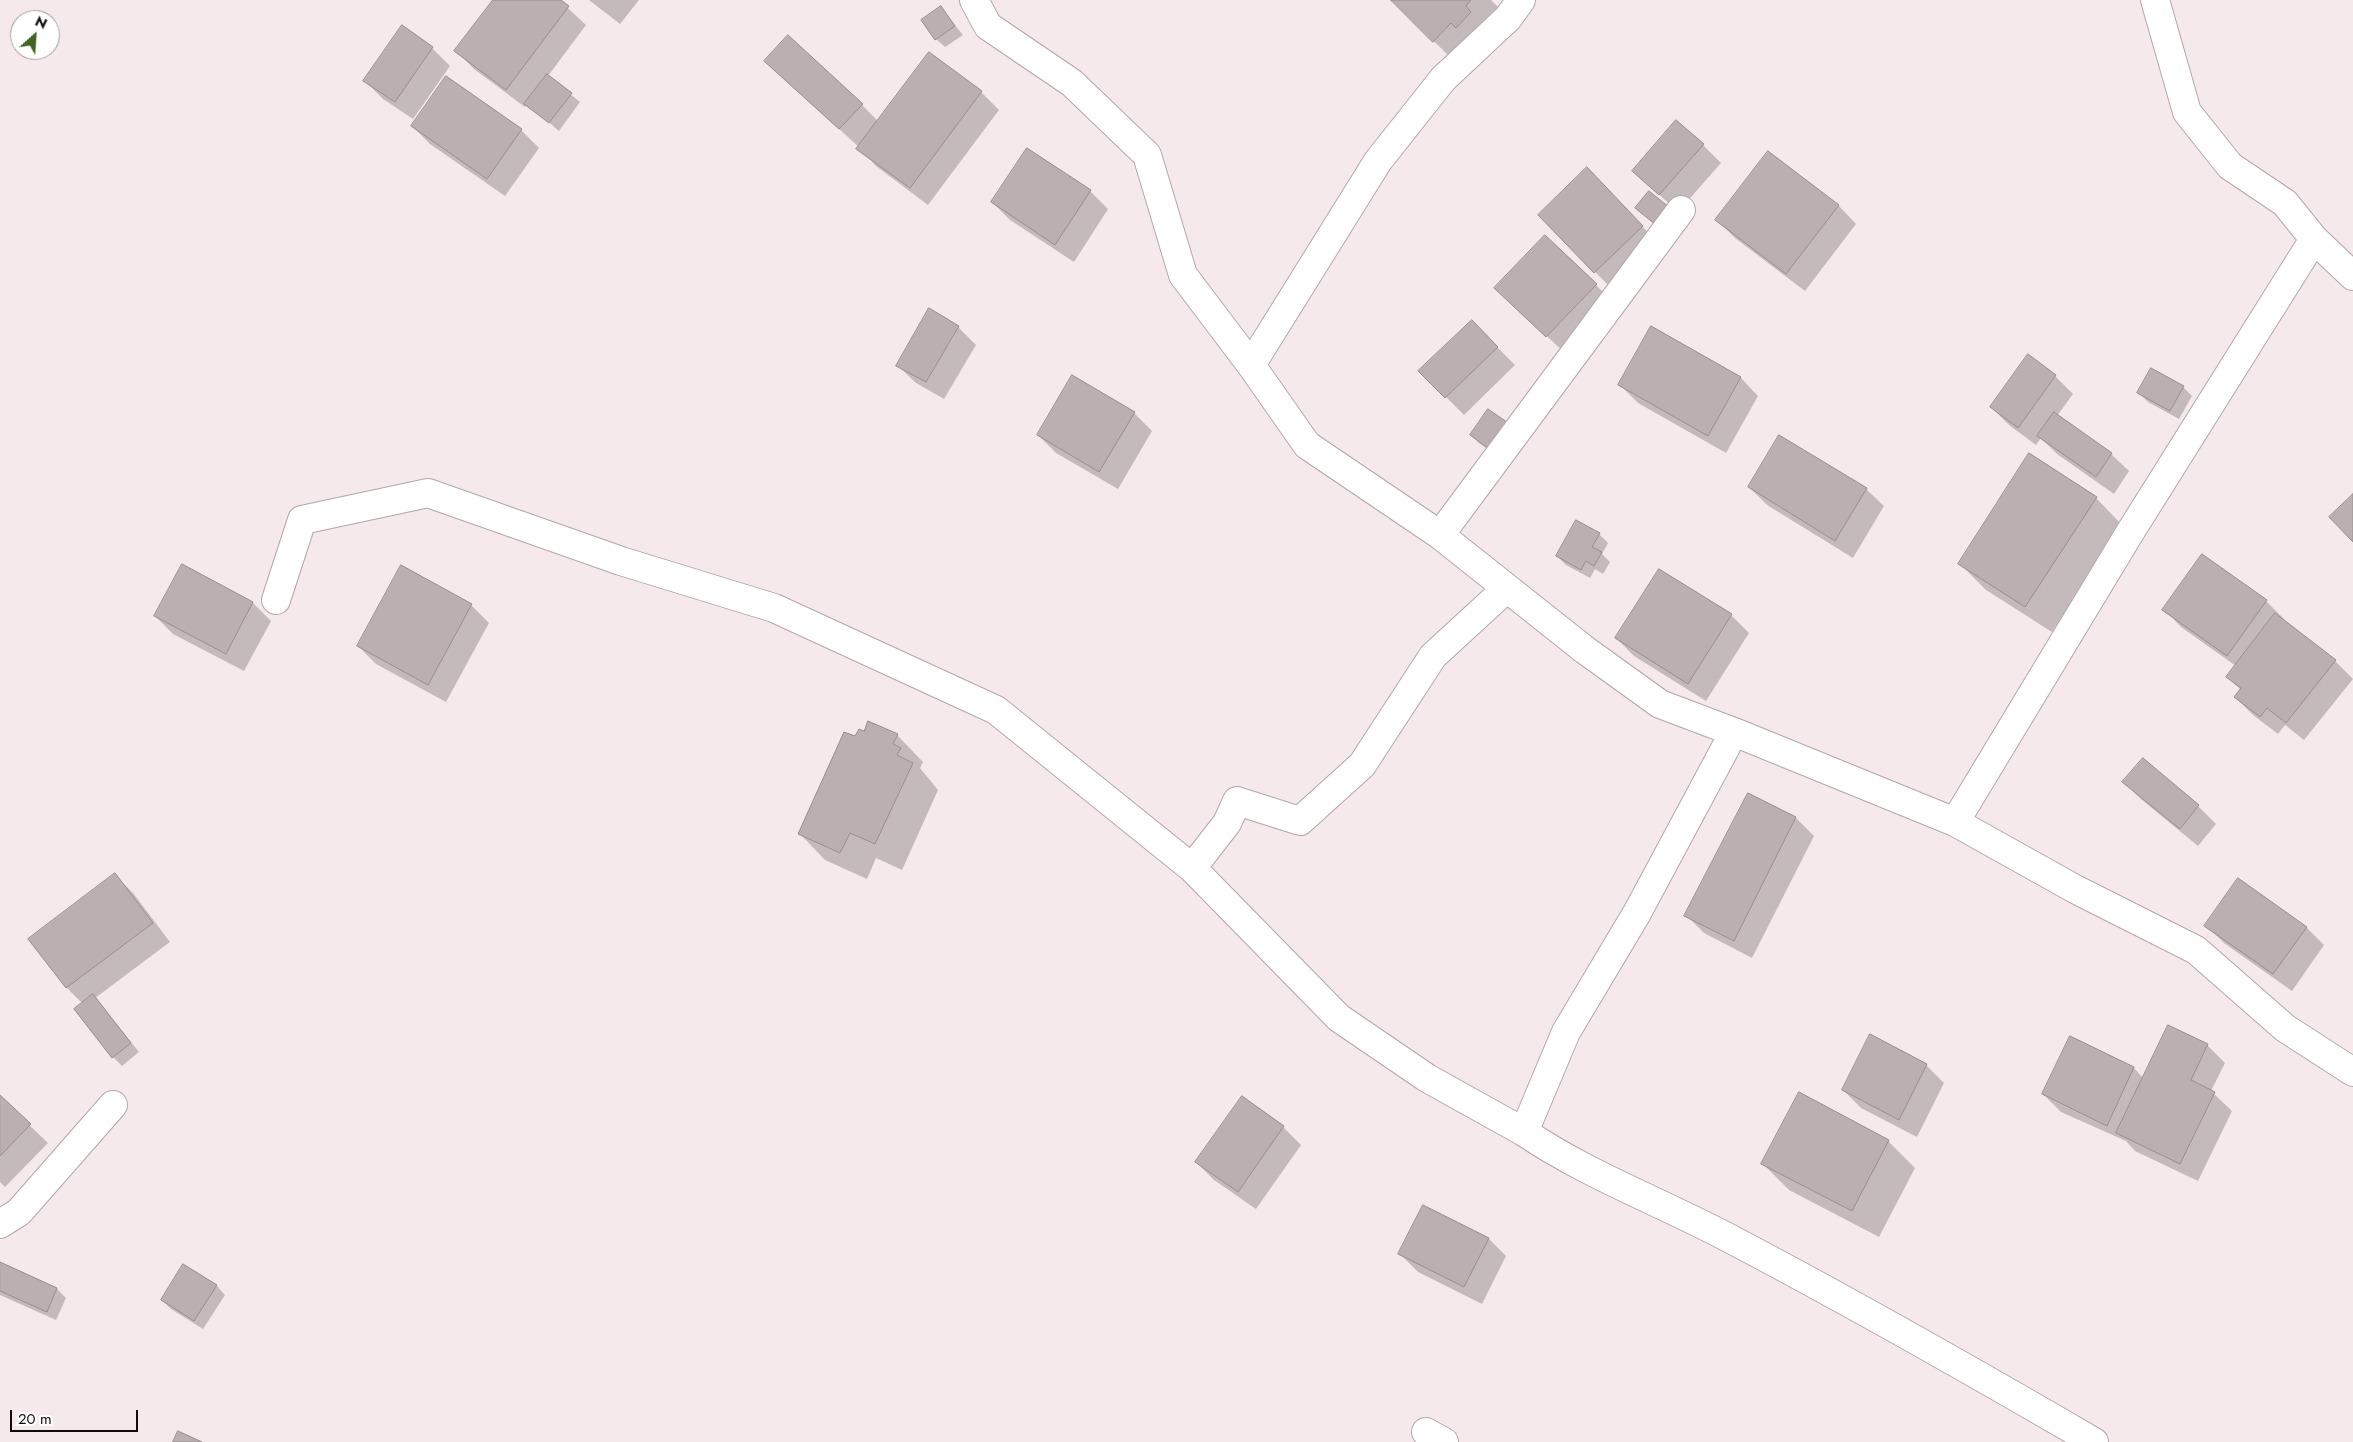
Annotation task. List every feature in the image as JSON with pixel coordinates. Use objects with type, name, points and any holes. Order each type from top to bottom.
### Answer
[{"type":"street","points":[[974,0],[988,26],[1072,83],[1147,155],[1183,275],[1251,365],[1306,446],[1440,535],[1506,589],[1660,704],[1955,822],[2075,889],[2196,950],[2285,1028],[2353,1072]]},
{"type":"street","points":[[1251,365],[1378,161],[1443,79],[1508,18],[1521,0]]},
{"type":"street","points":[[2155,0],[2186,112],[2230,166],[2284,203],[2314,239],[2353,276]]},
{"type":"street","points":[[1440,535],[1681,210]]},
{"type":"street","points":[[1955,822],[2129,534],[2314,239]]},
{"type":"street","points":[[276,600],[302,520],[428,493],[621,561],[774,608],[996,710],[1192,868],[1339,1018],[1427,1078],[1524,1132],[1557,1154],[1724,1236],[1973,1372],[2094,1442]]},
{"type":"street","points":[[1192,868],[1227,823],[1237,801],[1300,821],[1362,765],[1433,656],[1506,589]]},
{"type":"street","points":[[1524,1132],[1566,1032],[1637,913],[1734,732]]},
{"type":"street","points":[[0,1224],[19,1212],[114,1105]]},
{"type":"building","points":[[493,0],[561,0],[569,6],[506,90],[454,51]]},
{"type":"building","points":[[1391,0],[1471,0],[1466,6],[1471,12],[1456,28],[1451,23],[1433,42]]},
{"type":"building","points":[[941,6],[955,26],[935,40],[921,20]]},
{"type":"building","points":[[402,25],[433,47],[395,102],[363,81]]},
{"type":"building","points":[[788,35],[863,104],[839,129],[764,61]]},
{"type":"building","points":[[929,52],[982,91],[910,188],[856,149]]},
{"type":"building","points":[[547,74],[572,93],[549,123],[524,104]]},
{"type":"building","points":[[446,76],[522,129],[487,179],[411,126]]},
{"type":"building","points":[[1676,120],[1704,144],[1659,195],[1632,171]]},
{"type":"building","points":[[1027,148],[1091,190],[1055,245],[991,202]]},
{"type":"building","points":[[1768,151],[1839,205],[1786,274],[1715,220]]},
{"type":"building","points":[[1587,167],[1643,226],[1594,273],[1538,215]]},
{"type":"building","points":[[1649,191],[1670,208],[1656,225],[1635,208]]},
{"type":"building","points":[[1545,235],[1597,284],[1546,337],[1494,288]]},
{"type":"building","points":[[929,308],[959,326],[926,382],[896,366]]},
{"type":"building","points":[[1472,320],[1498,347],[1445,398],[1418,371]]},
{"type":"building","points":[[1651,326],[1741,377],[1708,436],[1618,385]]},
{"type":"building","points":[[2028,354],[2056,375],[2018,428],[1990,407]]},
{"type":"building","points":[[2151,368],[2184,386],[2170,411],[2137,393]]},
{"type":"building","points":[[1072,375],[1135,412],[1099,472],[1037,435]]},
{"type":"building","points":[[1488,409],[1517,429],[1499,456],[1470,435]]},
{"type":"building","points":[[2054,412],[2112,453],[2096,477],[2037,436]]},
{"type":"building","points":[[1779,435],[1867,488],[1835,541],[1748,487]]},
{"type":"building","points":[[2029,453],[2097,497],[2025,607],[1958,564]]},
{"type":"building","points":[[2353,494],[2353,542],[2329,517]]},
{"type":"building","points":[[1576,520],[1600,533],[1592,547],[1602,552],[1594,566],[1586,561],[1581,570],[1556,556]]},
{"type":"building","points":[[2202,554],[2267,600],[2227,656],[2162,610]]},
{"type":"building","points":[[182,564],[253,602],[226,654],[154,616]]},
{"type":"building","points":[[401,565],[472,604],[428,685],[357,646]]},
{"type":"building","points":[[1659,569],[1732,614],[1688,684],[1615,638]]},
{"type":"building","points":[[2275,613],[2336,660],[2286,723],[2267,708],[2260,717],[2234,697],[2241,688],[2226,677]]},
{"type":"building","points":[[868,721],[898,734],[893,744],[901,748],[897,755],[913,763],[875,844],[850,833],[840,853],[798,834],[844,732],[855,736],[859,729],[864,731]]},
{"type":"building","points":[[2143,758],[2199,805],[2180,829],[2122,782]]},
{"type":"building","points":[[1748,793],[1796,817],[1734,941],[1684,916]]},
{"type":"building","points":[[115,873],[153,923],[66,988],[28,939]]},
{"type":"building","points":[[2238,878],[2307,927],[2273,974],[2204,926]]},
{"type":"building","points":[[93,994],[131,1043],[112,1058],[74,1009]]},
{"type":"building","points":[[2168,1025],[2208,1044],[2191,1080],[2215,1092],[2180,1164],[2116,1133]]},
{"type":"building","points":[[1870,1034],[1927,1064],[1899,1120],[1842,1090]]},
{"type":"building","points":[[2070,1036],[2134,1067],[2107,1126],[2042,1094]]},
{"type":"building","points":[[1799,1092],[1889,1140],[1852,1211],[1761,1164]]},
{"type":"building","points":[[0,1095],[31,1124],[0,1156]]},
{"type":"building","points":[[1242,1096],[1284,1126],[1238,1192],[1195,1162]]},
{"type":"building","points":[[1423,1205],[1489,1238],[1464,1287],[1398,1254]]},
{"type":"building","points":[[0,1262],[57,1288],[47,1312],[0,1291]]},
{"type":"building","points":[[183,1264],[217,1285],[194,1321],[161,1300]]},
{"type":"building","points":[[178,1431],[202,1442],[173,1442]]}]
